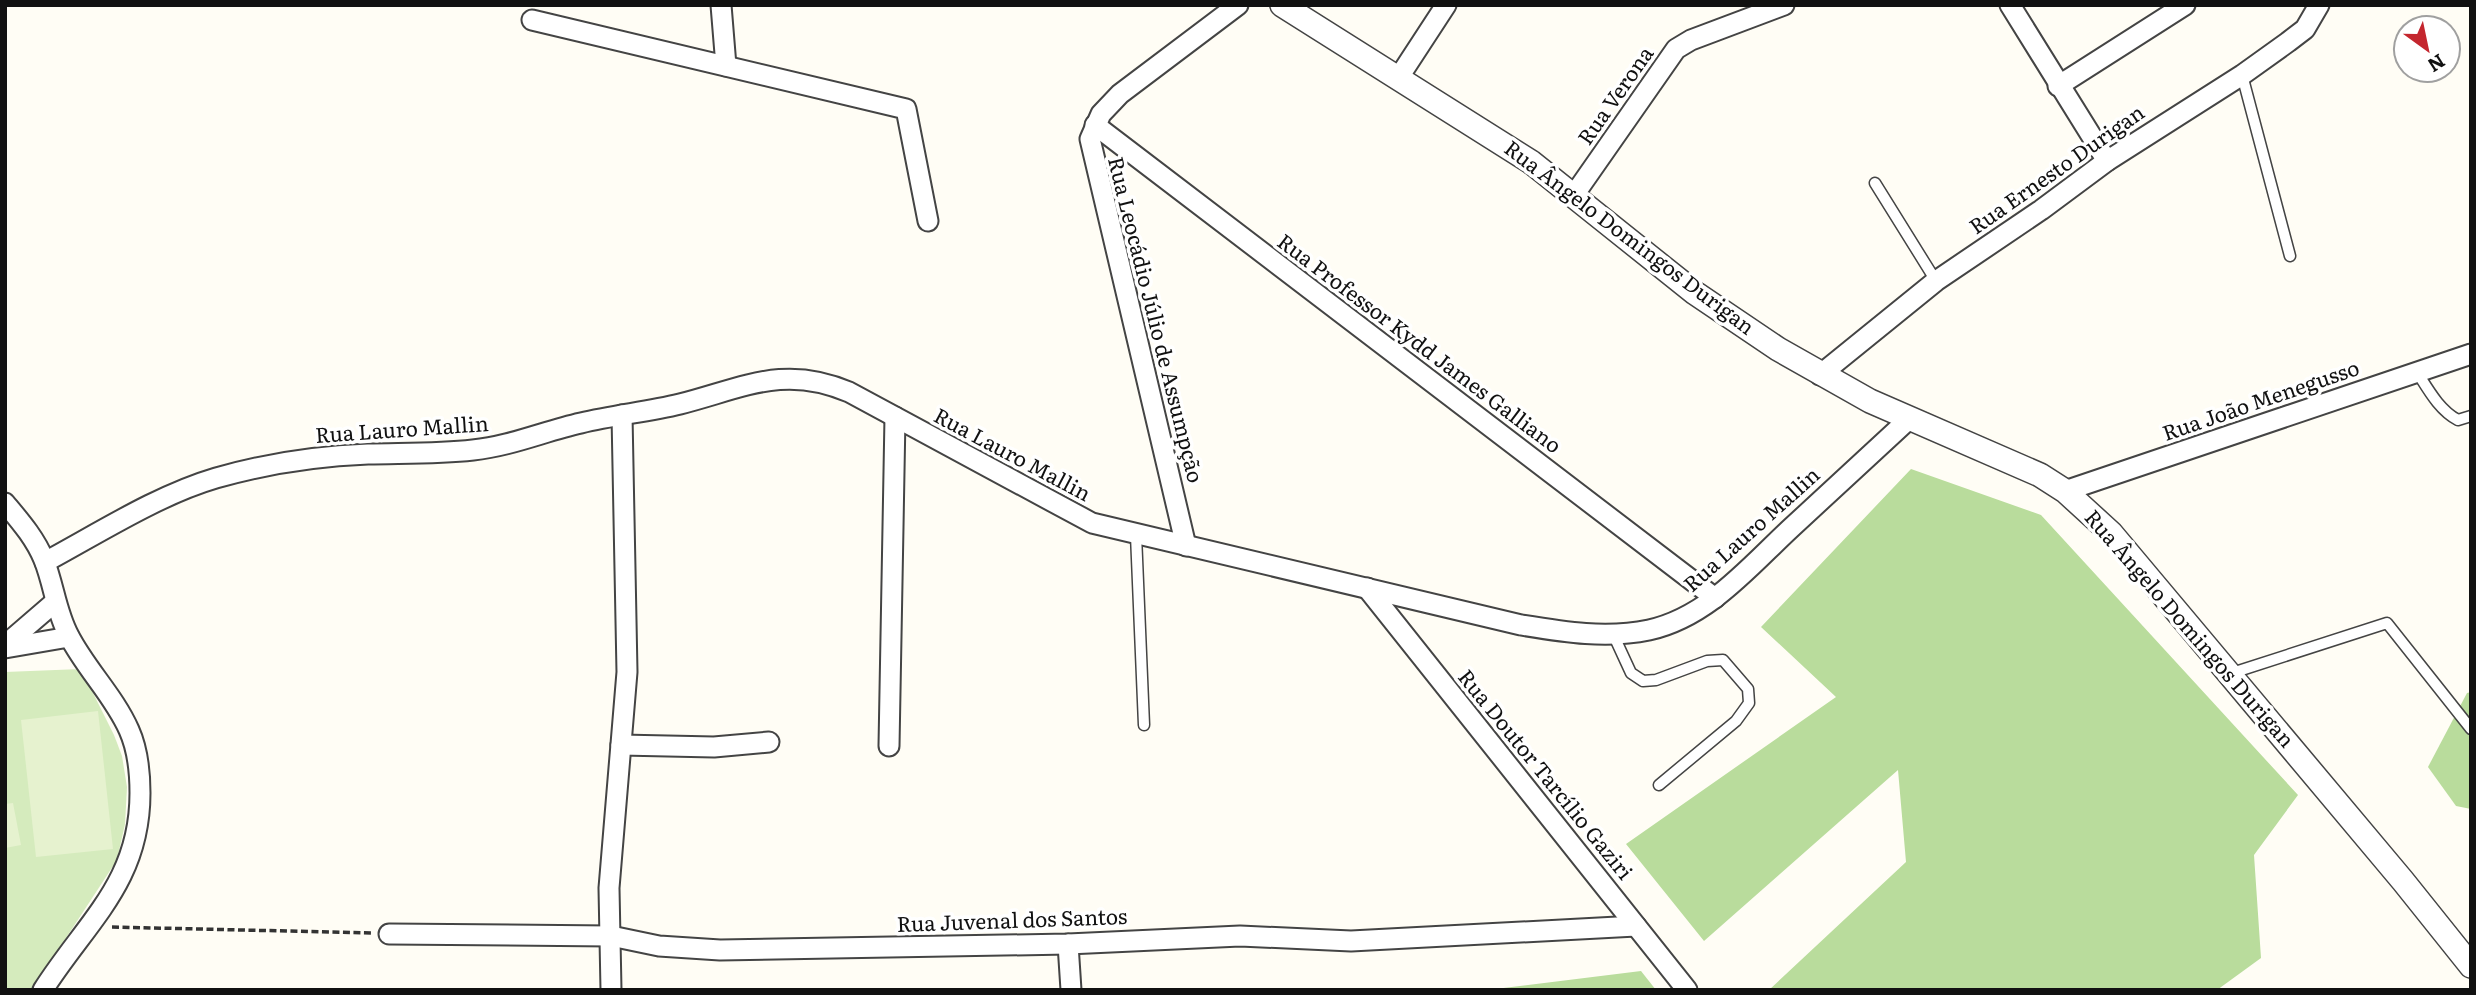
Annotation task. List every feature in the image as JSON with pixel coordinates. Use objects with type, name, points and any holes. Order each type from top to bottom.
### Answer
[{"type":"street","points":[[721,5],[726,66]]},
{"type":"street","points":[[1095,125],[1109,104],[1120,94],[1238,5]]},
{"type":"street","name":"Rua Ângelo Domingos Durigan","points":[[1282,5],[1503,142],[1574,195],[1695,293],[1746,329],[1820,374],[1909,419],[2040,475],[2065,491],[2111,533],[2467,957]]},
{"type":"street","points":[[1399,77],[1446,5]]},
{"type":"street","name":"Rua Verona","points":[[1574,195],[1676,49],[1691,40],[1784,5]]},
{"type":"street","points":[[2010,5],[2111,158]]},
{"type":"street","points":[[2063,83],[2185,5]]},
{"type":"street","name":"Rua Ernesto Durigan","points":[[1820,374],[1936,281],[2041,210],[2111,158],[2242,75],[2305,29],[2319,5]]},
{"type":"street","points":[[532,20],[906,109],[928,221]]},
{"type":"street","name":"Rua Leocádio Júlio de Assumpção","points":[[1095,125],[1090,139],[1091,153],[1186,546]]},
{"type":"street","name":"Rua Professor Kydd James Galliano","points":[[1095,125],[1715,598]]},
{"type":"street","name":"Rua João Menegusso","points":[[2065,491],[2417,372],[2468,358]]},
{"type":"street","name":"Rua Lauro Mallin","points":[[45,562],[166,498],[238,472],[331,456],[474,450],[514,442],[580,423],[701,399],[744,385],[809,379],[830,384],[1077,517],[1100,526],[1521,625],[1589,634],[1613,634],[1650,630],[1675,622],[1715,598],[1909,419]]},
{"type":"street","points":[[611,990],[609,888],[627,672],[622,415]]},
{"type":"street","points":[[889,746],[895,417]]},
{"type":"street","points":[[5,503],[30,533],[45,562],[55,602],[69,637],[125,722],[137,753],[141,775],[138,830],[123,875],[43,990]]},
{"type":"street","name":"Rua Doutor Tarcílio Gaziri","points":[[1367,588],[1687,990]]},
{"type":"street","points":[[5,646],[55,602]]},
{"type":"street","points":[[5,646],[69,637]]},
{"type":"street","points":[[621,745],[714,747],[769,742]]},
{"type":"street","name":"Rua Juvenal dos Santos","points":[[389,934],[611,936],[659,946],[720,950],[1068,944],[1240,936],[1323,942],[1377,941],[1636,926]]},
{"type":"street","points":[[1068,944],[1071,990]]},
{"type":"lane","points":[[2242,75],[2290,256]]},
{"type":"lane","points":[[1875,183],[1936,281]]},
{"type":"lane","points":[[2417,372],[2449,415],[2458,420],[2471,416]]},
{"type":"lane","points":[[1136,534],[1144,725]]},
{"type":"lane","points":[[2229,674],[2387,623],[2471,729]]},
{"type":"lane","points":[[1613,634],[1631,673],[1643,681],[1656,680],[1707,661],[1723,660],[1748,689],[1749,704],[1736,721],[1659,785]]},
{"type":"path","points":[[89,926],[389,934]]},
{"type":"green space","points":[[1911,469],[2041,515],[2298,795],[2254,855],[2261,958],[2217,990],[1769,990],[1906,862],[1898,770],[1704,941],[1626,844],[1836,697],[1761,627]]},
{"type":"green space","points":[[81,669],[122,756],[127,787],[125,824],[117,860],[32,990],[5,990],[5,672]]},
{"type":"green space","points":[[2471,692],[2471,809],[2456,806],[2428,767],[2467,693]]},
{"type":"green space","points":[[98,711],[113,849],[36,857],[21,720]]},
{"type":"green space","points":[[13,803],[21,845],[5,848],[5,804]]},
{"type":"green space","points":[[1641,971],[1656,990],[1487,990]]}]
